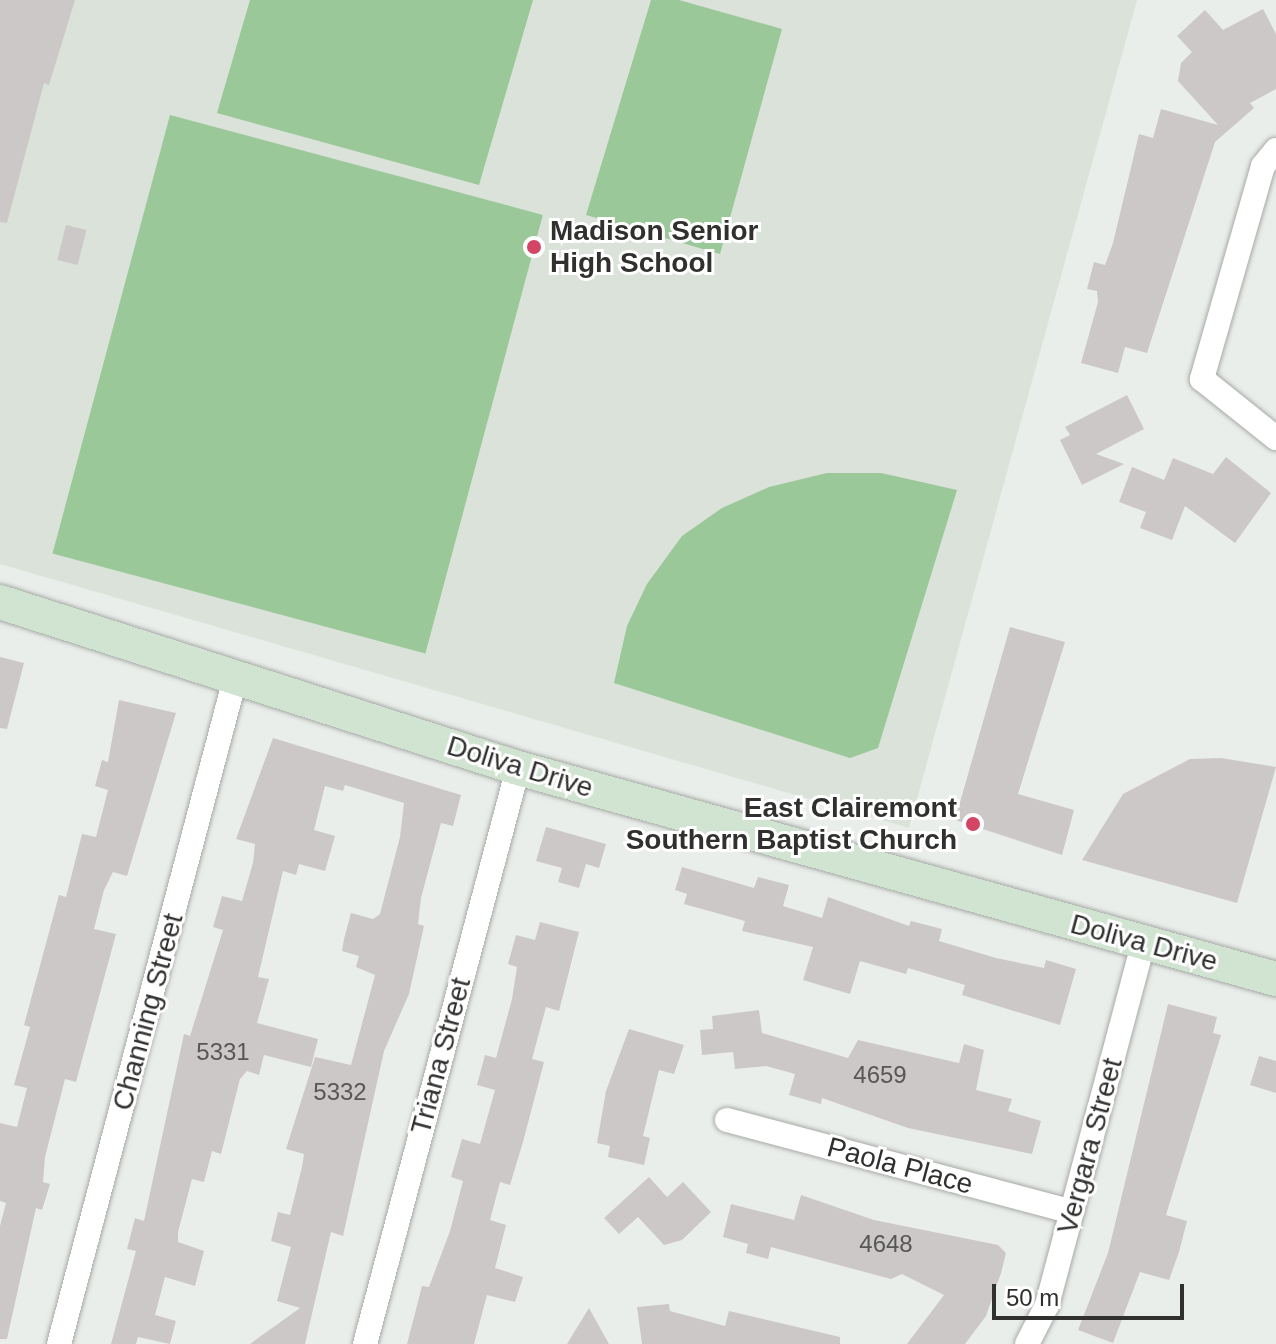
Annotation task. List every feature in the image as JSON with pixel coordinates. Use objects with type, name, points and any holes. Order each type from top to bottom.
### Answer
[{"type":"street","points":[[1276,150],[1263,166],[1202,379],[1276,438]]},
{"type":"street","name":"Doliva Drive","points":[[0,602],[518,768],[1276,979]]},
{"type":"street","name":"Channing Street","points":[[59,1344],[235,679]]},
{"type":"street","name":"Triana Street","points":[[365,1344],[518,768]]},
{"type":"street","name":"Vergara Street","points":[[1027,1344],[1047,1305],[1143,944]]},
{"type":"street","name":"Paola Place","points":[[727,1120],[1072,1212]]},
{"type":"shaded area","name":"Madison Senior High School","points":[[0,0],[1137,0],[909,828],[0,564]]},
{"type":"green space","points":[[250,0],[533,0],[479,185],[217,113]]},
{"type":"green space","points":[[651,0],[679,0],[782,29],[720,254],[586,215]]},
{"type":"green space","points":[[170,115],[543,215],[425,653],[52,554]]},
{"type":"green space","points":[[827,473],[881,473],[957,490],[878,748],[850,758],[614,683],[627,626],[647,584],[682,536],[722,508],[769,487]]},
{"type":"building","points":[[0,0],[75,0],[49,85],[44,83],[7,223],[0,222]]},
{"type":"building","points":[[1263,9],[1276,34],[1276,89],[1250,103],[1254,108],[1215,142],[1147,353],[1125,347],[1118,373],[1081,363],[1098,302],[1097,291],[1087,289],[1094,262],[1105,265],[1113,243],[1139,134],[1153,138],[1161,109],[1218,125],[1178,81],[1181,63],[1192,52],[1177,36],[1205,10],[1223,30]]},
{"type":"building","points":[[66,225],[86,230],[78,265],[57,260]]},
{"type":"building","points":[[1127,395],[1144,429],[1096,454],[1124,464],[1082,485],[1060,440],[1070,435],[1065,427]]},
{"type":"building","points":[[1226,457],[1271,493],[1235,543],[1185,506],[1172,540],[1140,528],[1146,512],[1119,502],[1132,467],[1164,480],[1173,458],[1213,474]]},
{"type":"building","points":[[1010,627],[1065,642],[1018,794],[1074,810],[1062,855],[955,820]]},
{"type":"building","points":[[0,657],[24,663],[7,729],[0,728]]},
{"type":"building","points":[[119,700],[176,713],[127,876],[113,872],[104,890],[94,929],[116,934],[76,1082],[65,1079],[45,1157],[43,1182],[50,1184],[42,1210],[36,1208],[7,1339],[0,1339],[0,1226],[6,1203],[0,1201],[0,1123],[17,1127],[27,1088],[14,1085],[30,1027],[24,1025],[59,895],[66,897],[82,834],[96,837],[108,790],[95,786],[102,760],[108,762]]},
{"type":"building","points":[[273,738],[461,795],[453,826],[441,823],[421,898],[418,924],[424,926],[409,994],[384,1051],[343,1236],[331,1232],[305,1344],[250,1344],[300,1308],[277,1301],[291,1247],[271,1241],[278,1212],[290,1215],[302,1167],[304,1154],[286,1149],[315,1057],[351,1065],[375,975],[356,967],[359,956],[342,951],[344,939],[351,913],[373,919],[380,914],[400,837],[404,803],[345,785],[343,791],[325,786],[314,830],[335,836],[325,871],[299,864],[296,875],[283,871],[258,977],[269,979],[257,1023],[318,1039],[311,1067],[264,1055],[259,1075],[247,1071],[240,1079],[221,1154],[212,1151],[204,1182],[192,1179],[178,1232],[178,1242],[204,1251],[195,1286],[165,1277],[155,1315],[176,1321],[170,1344],[138,1337],[136,1344],[111,1344],[136,1251],[127,1249],[135,1218],[144,1221],[184,1034],[190,1036],[223,930],[213,927],[222,896],[242,901],[253,863],[255,844],[236,839]]},
{"type":"building","points":[[1221,758],[1276,767],[1237,903],[1082,860],[1123,794],[1190,759]]},
{"type":"building","points":[[546,827],[606,844],[599,868],[586,864],[579,888],[558,882],[562,868],[536,861]]},
{"type":"building","points":[[682,867],[754,888],[758,877],[789,885],[783,906],[822,918],[828,897],[909,926],[911,921],[942,929],[939,941],[996,958],[1044,968],[1046,960],[1076,969],[1060,1025],[962,995],[965,985],[908,968],[906,974],[860,961],[850,994],[803,980],[813,947],[742,931],[745,921],[684,904],[687,894],[675,890]]},
{"type":"building","points":[[540,922],[579,932],[559,1011],[546,1007],[532,1059],[544,1062],[523,1142],[510,1185],[500,1182],[490,1220],[506,1225],[495,1268],[523,1277],[515,1302],[487,1295],[474,1344],[407,1344],[422,1286],[429,1287],[450,1231],[463,1181],[451,1177],[462,1139],[480,1144],[495,1090],[477,1085],[485,1055],[496,1058],[512,999],[517,967],[508,964],[516,935],[535,940]]},
{"type":"building","points":[[1168,1004],[1217,1017],[1213,1033],[1221,1035],[1166,1215],[1187,1221],[1179,1252],[1169,1280],[1140,1272],[1113,1343],[1078,1330],[1108,1253]]},
{"type":"building","points":[[759,1010],[762,1033],[848,1058],[858,1040],[959,1063],[964,1044],[984,1050],[976,1090],[1012,1099],[1008,1111],[1041,1121],[1032,1154],[908,1128],[822,1098],[821,1104],[789,1095],[795,1074],[766,1066],[735,1069],[733,1052],[702,1055],[700,1030],[713,1029],[712,1016]]},
{"type":"building","points":[[629,1029],[684,1045],[674,1074],[659,1070],[643,1136],[650,1138],[644,1165],[608,1157],[610,1146],[597,1143],[606,1091]]},
{"type":"building","points":[[1259,1056],[1276,1061],[1276,1093],[1250,1085]]},
{"type":"building","points":[[649,1177],[667,1197],[683,1182],[711,1212],[682,1240],[664,1245],[638,1217],[619,1234],[604,1218]]},
{"type":"building","points":[[801,1195],[874,1220],[998,1245],[1006,1253],[1001,1273],[986,1316],[965,1344],[907,1344],[944,1295],[902,1274],[891,1279],[771,1247],[768,1259],[746,1253],[748,1244],[723,1237],[731,1204],[794,1220]]},
{"type":"building","points":[[669,1304],[670,1311],[725,1326],[729,1311],[840,1337],[840,1344],[642,1344],[637,1307]]},
{"type":"building","points":[[589,1308],[609,1344],[567,1344]]},
{"type":"place","name":"Madison Senior High School","points":[[534,247]]},
{"type":"place","name":"East Clairemont Southern Baptist Church","points":[[973,824]]}]
